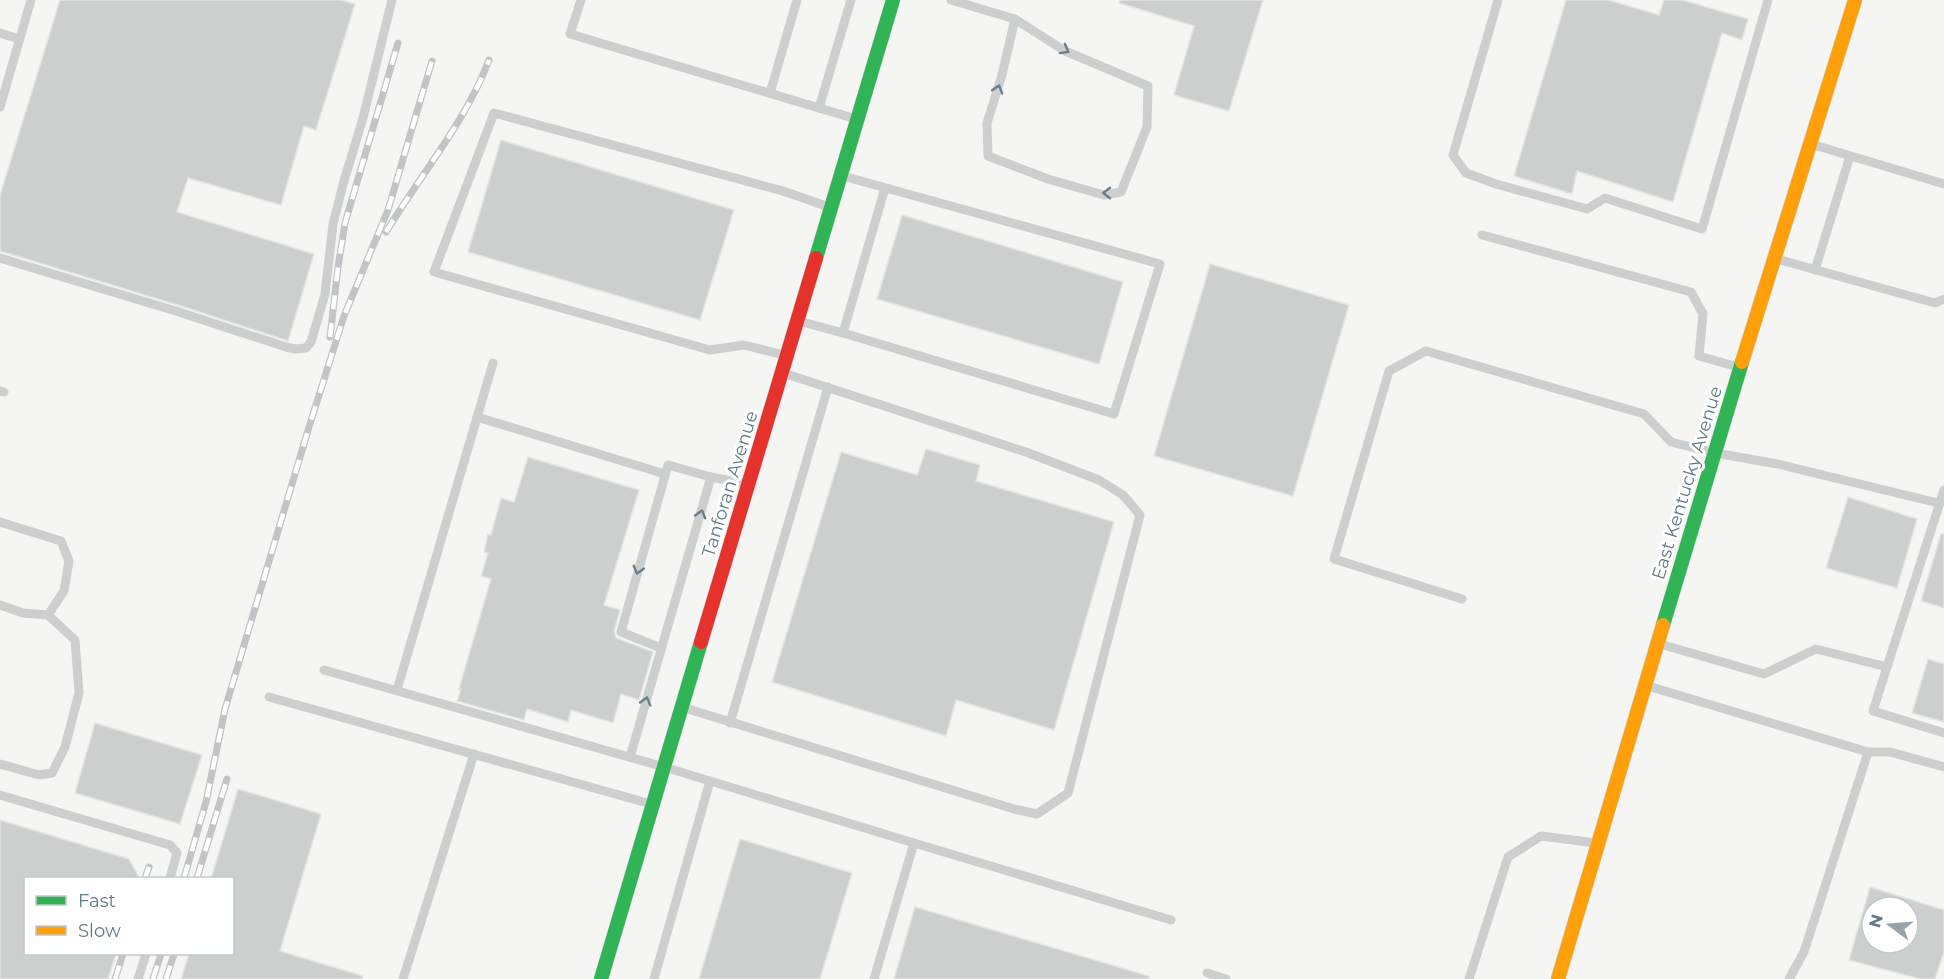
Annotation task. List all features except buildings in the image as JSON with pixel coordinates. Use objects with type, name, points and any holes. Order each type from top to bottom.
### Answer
[{"type":"street","name":"Tanforan Avenue","points":[[604,977],[653,804],[893,0]]},
{"type":"street","name":"East Kentucky Avenue","points":[[1558,979],[1714,453],[1855,0]]},
{"type":"lane","points":[[0,107],[31,0]]},
{"type":"lane","points":[[0,258],[286,347],[306,348],[312,342],[325,294],[333,224],[363,118],[392,0]]},
{"type":"lane","points":[[581,0],[570,34],[858,120]]},
{"type":"lane","points":[[770,93],[797,0]]},
{"type":"lane","points":[[819,108],[850,0]]},
{"type":"lane","points":[[951,0],[1016,18],[1065,51],[1148,86],[1147,127],[1122,192],[1104,195],[1048,179],[988,156],[987,123],[1016,18]]},
{"type":"lane","points":[[1498,0],[1454,155],[1466,173],[1496,184],[1587,209],[1605,198],[1702,229],[1768,0]]},
{"type":"lane","points":[[0,33],[19,39]]},
{"type":"lane","points":[[787,356],[744,345],[711,350],[435,272],[494,113],[783,191],[831,208]]},
{"type":"lane","points":[[1811,144],[1944,184]]},
{"type":"lane","points":[[1815,270],[1850,156]]},
{"type":"lane","points":[[798,320],[1114,414],[1160,264],[841,175]]},
{"type":"lane","points":[[843,333],[885,188]]},
{"type":"lane","points":[[1482,235],[1691,292],[1703,314],[1699,356],[1740,368]]},
{"type":"lane","points":[[1774,259],[1935,303],[1944,299]]},
{"type":"lane","points":[[1462,599],[1334,558],[1389,371],[1426,351],[1644,414],[1671,442],[1714,453],[1778,464],[1938,503]]},
{"type":"lane","points":[[397,690],[493,363]]},
{"type":"lane","points":[[682,707],[1014,809],[1037,814],[1068,793],[1140,515],[1123,495],[1099,480],[1026,452],[782,372]]},
{"type":"lane","points":[[730,723],[828,387]]},
{"type":"lane","points":[[477,417],[665,474]]},
{"type":"lane","points":[[661,648],[621,632],[668,465],[711,477],[749,484]]},
{"type":"lane","points":[[630,757],[711,477]]},
{"type":"lane","points":[[1944,490],[1874,711],[1944,733]]},
{"type":"lane","points":[[0,522],[61,541],[69,561],[64,591],[48,615]]},
{"type":"lane","points":[[0,605],[23,613],[48,615],[75,640],[79,693],[65,747],[52,773],[39,775],[0,764]]},
{"type":"lane","points":[[1658,644],[1764,674],[1816,648],[1887,667]]},
{"type":"lane","points":[[324,670],[664,767],[1171,920]]},
{"type":"lane","points":[[1645,686],[1868,752],[1890,752],[1944,767]]},
{"type":"lane","points":[[269,697],[653,804]]},
{"type":"lane","points":[[1790,979],[1804,952],[1868,752]]},
{"type":"lane","points":[[403,979],[474,754]]},
{"type":"lane","points":[[654,979],[710,781]]},
{"type":"lane","points":[[0,795],[170,845],[177,853],[171,877]]},
{"type":"lane","points":[[1469,979],[1508,857],[1541,836],[1598,844]]},
{"type":"lane","points":[[874,979],[914,843]]},
{"type":"lane","points":[[138,979],[146,955]]},
{"type":"lane","points":[[1208,973],[1226,979]]},
{"type":"railway","points":[[330,337],[345,223],[398,43]]},
{"type":"railway","points":[[386,232],[455,127],[489,60]]},
{"type":"railway","points":[[184,877],[206,802],[225,709],[309,427],[344,316],[388,210],[432,61]]},
{"type":"railway","points":[[197,877],[227,779]]},
{"type":"railway","points":[[145,877],[149,867]]},
{"type":"railway","points":[[115,979],[123,955]]},
{"type":"railway","points":[[153,979],[161,955]]},
{"type":"railway","points":[[166,979],[174,955]]},
{"type":"traffic: fast","points":[[816,258],[893,0]]},
{"type":"traffic: fast","points":[[1663,625],[1742,362]]},
{"type":"traffic: fast","points":[[601,979],[701,642]]},
{"type":"traffic: slow","points":[[1742,362],[1855,0]]},
{"type":"traffic: slow","points":[[1558,979],[1663,625]]},
{"type":"traffic: jam","points":[[701,642],[816,258]]}]
